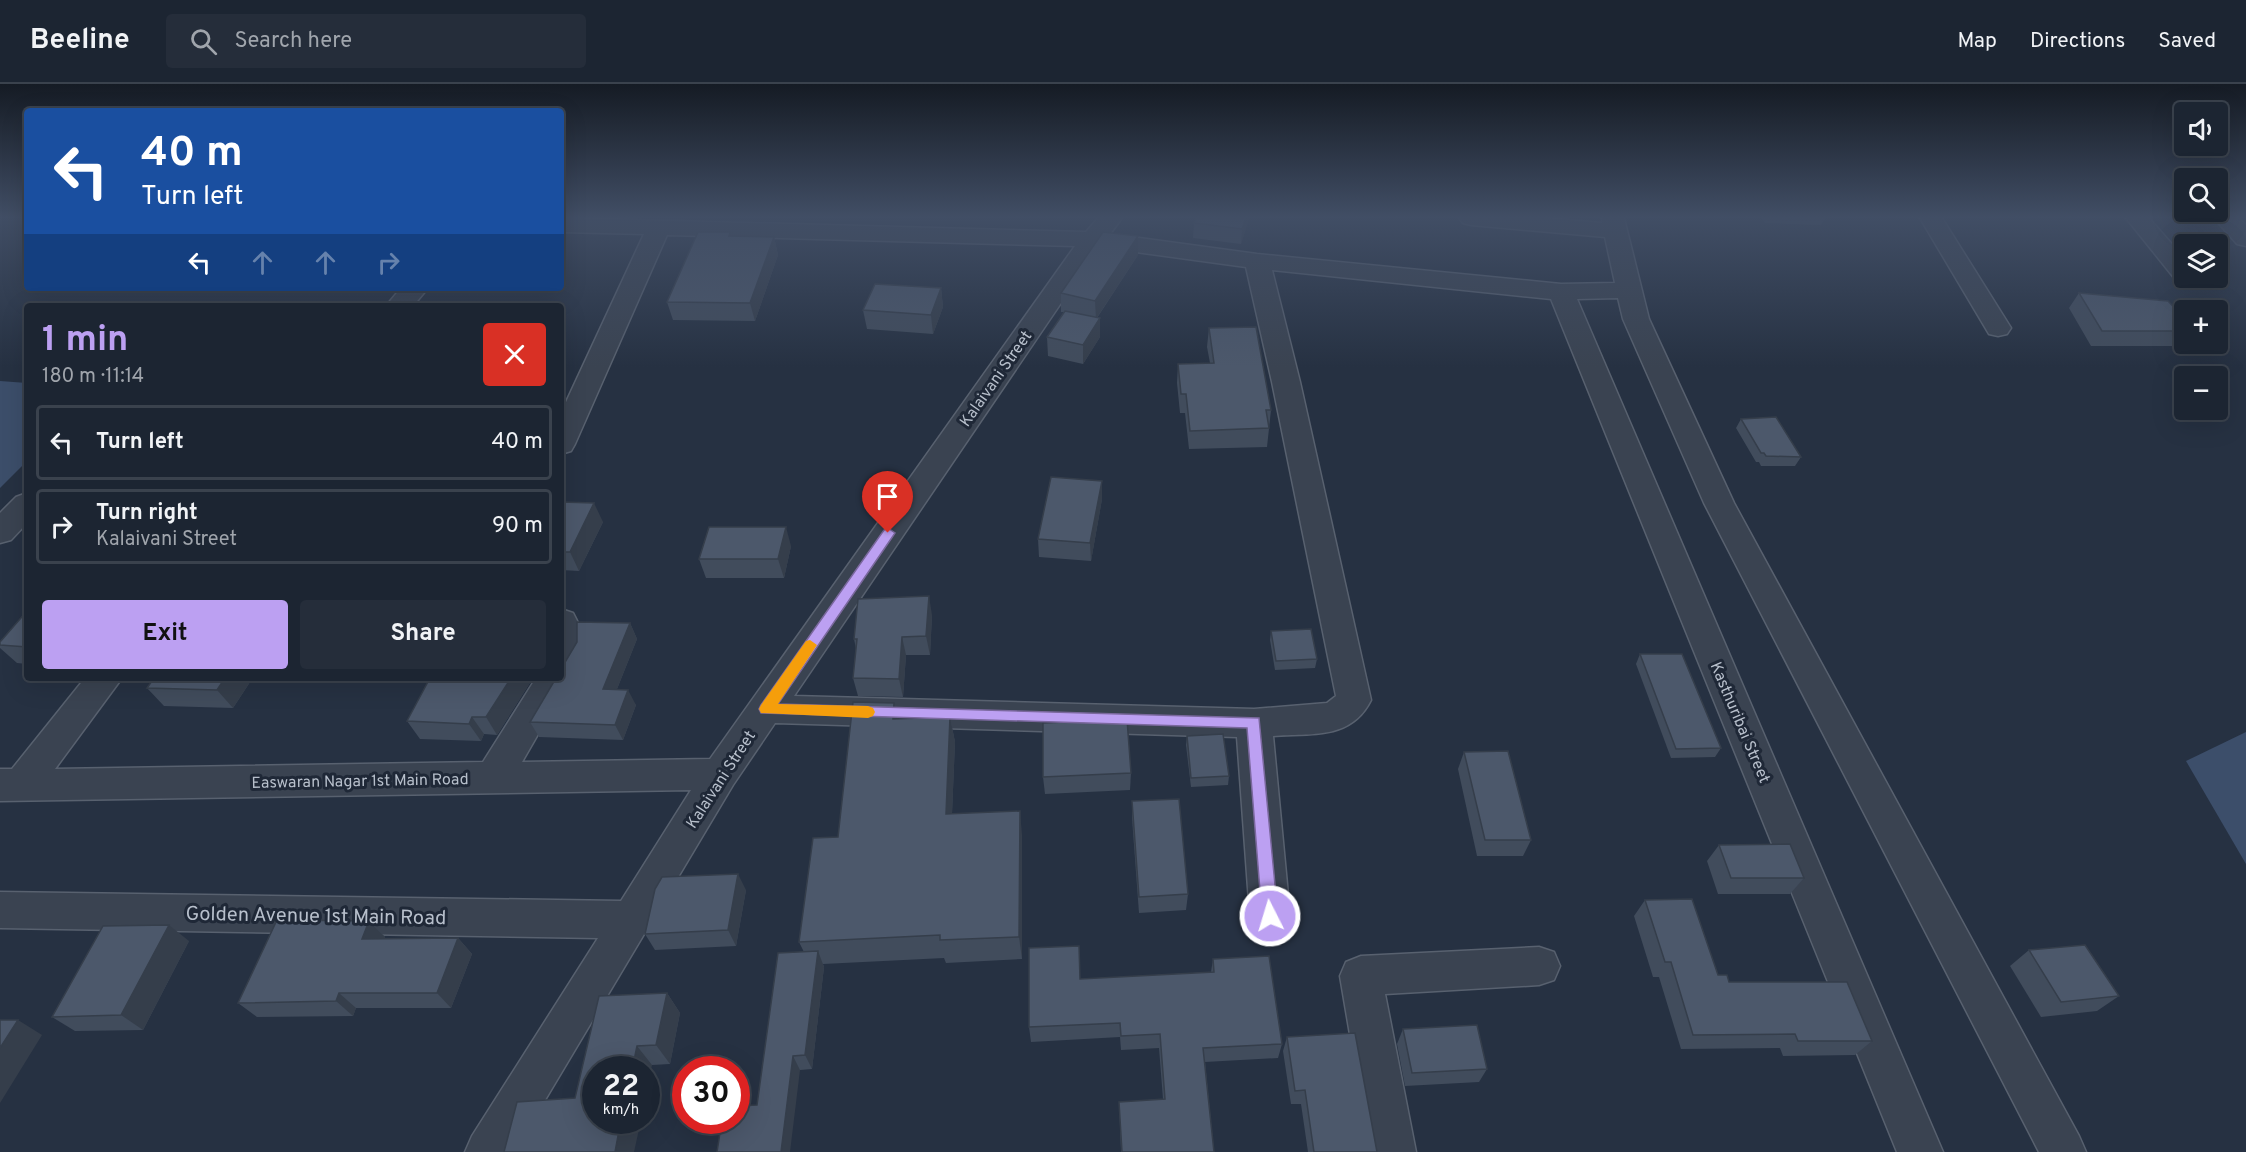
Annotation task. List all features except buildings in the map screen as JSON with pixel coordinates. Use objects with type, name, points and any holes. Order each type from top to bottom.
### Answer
[{"type":"street","points":[[564,437],[640,268]]},
{"type":"street","name":"Kalaivani Street","points":[[488,1152],[720,774],[1073,268]]},
{"type":"street","points":[[766,709],[1254,723],[1336,717],[1354,700],[1286,382],[1259,268]]},
{"type":"street","points":[[1324,268],[1561,292],[1629,290]]},
{"type":"street","points":[[1624,268],[1636,319],[1719,503],[2064,1152]]},
{"type":"street","points":[[1961,268],[1998,328]]},
{"type":"street","points":[[402,303],[412,291]]},
{"type":"street","name":"Kasthuribai Street","points":[[1561,292],[1920,1152]]},
{"type":"street","points":[[0,532],[24,507]]},
{"type":"street","points":[[564,626],[567,657],[564,662]]},
{"type":"street","points":[[10,785],[102,681]]},
{"type":"street","points":[[493,778],[552,681]]},
{"type":"street","points":[[1254,723],[1270,916]]},
{"type":"street","name":"Easwaran Nagar 1st Main Road","points":[[10,785],[720,774]]},
{"type":"street","name":"Golden Avenue 1st Main Road","points":[[0,910],[632,920]]},
{"type":"street","points":[[1393,1152],[1361,976],[1539,966]]},
{"type":"water","points":[[0,381],[24,383],[24,464],[0,488]]},
{"type":"water","points":[[2246,732],[2246,864],[2186,761]]},
{"type":"slow traffic","points":[[810,645],[766,709],[868,712]]},
{"type":"route","points":[[888,533],[766,709],[1254,723],[1270,916]]}]
